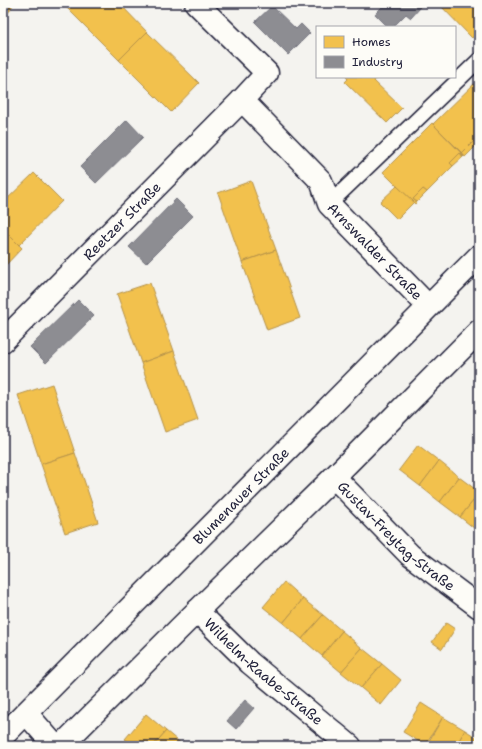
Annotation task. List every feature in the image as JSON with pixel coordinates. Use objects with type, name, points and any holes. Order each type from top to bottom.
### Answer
[{"type":"street","points":[[196,3],[267,73],[242,100]]},
{"type":"street","name":"Arnswalder Straße","points":[[242,100],[321,181],[329,204],[428,306]]},
{"type":"street","name":"Reetzer Straße","points":[[3,341],[242,100]]},
{"type":"street","name":"Blumenauer Straße","points":[[3,736],[479,256]]},
{"type":"street","points":[[61,746],[334,477],[476,341]]},
{"type":"street","name":"Gustav-Freytag-Straße","points":[[334,477],[410,555],[479,607]]},
{"type":"street","name":"Wilhelm-Raabe-Straße","points":[[197,611],[250,663],[350,746]]},
{"type":"street","points":[[26,713],[55,746]]},
{"type":"lane","points":[[329,204],[479,60]]},
{"type":"building: Homes","points":[[3,3],[14,3],[5,18],[3,17]]},
{"type":"building: Homes","points":[[72,3],[119,3],[147,32],[119,60],[67,8]]},
{"type":"building: Homes","points":[[415,3],[424,3],[419,8]]},
{"type":"building: Homes","points":[[438,3],[479,3],[479,31],[472,38]]},
{"type":"building: Homes","points":[[147,32],[199,83],[171,112],[119,60]]},
{"type":"building: Homes","points":[[347,78],[376,78],[374,81],[402,108],[387,123],[345,82],[348,79]]},
{"type":"building: Homes","points":[[479,79],[479,136],[462,153],[433,124]]},
{"type":"building: Homes","points":[[432,123],[464,156],[463,157],[460,153],[450,163],[453,166],[427,192],[423,189],[413,199],[417,202],[415,204],[383,172]]},
{"type":"building: Homes","points":[[479,136],[479,143],[465,157],[462,153]]},
{"type":"building: Homes","points":[[460,153],[463,157],[453,166],[450,163]]},
{"type":"building: Homes","points":[[34,173],[62,201],[19,245],[3,229],[3,203]]},
{"type":"building: Homes","points":[[251,181],[276,250],[242,262],[218,193]]},
{"type":"building: Homes","points":[[397,186],[414,202],[397,219],[380,202]]},
{"type":"building: Homes","points":[[423,189],[427,192],[417,202],[413,199]]},
{"type":"building: Homes","points":[[3,229],[22,248],[3,268]]},
{"type":"building: Homes","points":[[276,250],[300,318],[267,330],[242,262]]},
{"type":"building: Homes","points":[[150,283],[174,351],[141,363],[117,294]]},
{"type":"building: Homes","points":[[174,351],[198,420],[165,432],[141,363]]},
{"type":"building: Homes","points":[[52,384],[75,453],[41,464],[18,395]]},
{"type":"building: Homes","points":[[418,445],[439,461],[420,486],[399,470]]},
{"type":"building: Homes","points":[[75,453],[98,522],[65,533],[41,464]]},
{"type":"building: Homes","points":[[439,461],[459,477],[440,502],[420,486]]},
{"type":"building: Homes","points":[[459,477],[479,492],[479,494],[460,517],[440,502]]},
{"type":"building: Homes","points":[[479,494],[479,532],[460,517]]},
{"type":"building: Homes","points":[[284,582],[303,599],[283,623],[263,607]]},
{"type":"building: Homes","points":[[303,599],[323,615],[302,639],[283,623]]},
{"type":"building: Homes","points":[[323,615],[342,631],[322,656],[302,639]]},
{"type":"building: Homes","points":[[446,623],[455,629],[442,649],[432,642]]},
{"type":"building: Homes","points":[[342,631],[362,648],[341,672],[322,656]]},
{"type":"building: Homes","points":[[362,648],[382,664],[361,688],[341,672]]},
{"type":"building: Homes","points":[[382,664],[401,680],[381,705],[361,688]]},
{"type":"building: Homes","points":[[421,703],[443,717],[425,745],[403,732]]},
{"type":"building: Homes","points":[[146,714],[166,731],[153,746],[133,746],[125,739]]},
{"type":"building: Homes","points":[[443,717],[465,730],[456,746],[426,746]]},
{"type":"building: Homes","points":[[465,730],[479,739],[479,746],[456,746]]},
{"type":"building: Homes","points":[[166,731],[184,746],[153,746]]},
{"type":"building: Industry","points":[[386,3],[415,3],[420,8],[411,18],[406,14],[394,26],[387,26],[375,14]]},
{"type":"building: Industry","points":[[272,6],[296,29],[301,24],[310,33],[288,55],[255,22]]},
{"type":"building: Industry","points":[[127,120],[143,137],[96,183],[80,167]]},
{"type":"building: Industry","points":[[176,199],[193,216],[146,263],[129,247]]},
{"type":"building: Industry","points":[[78,300],[94,316],[46,363],[30,347]]},
{"type":"building: Industry","points":[[245,700],[254,708],[236,729],[227,721]]}]
